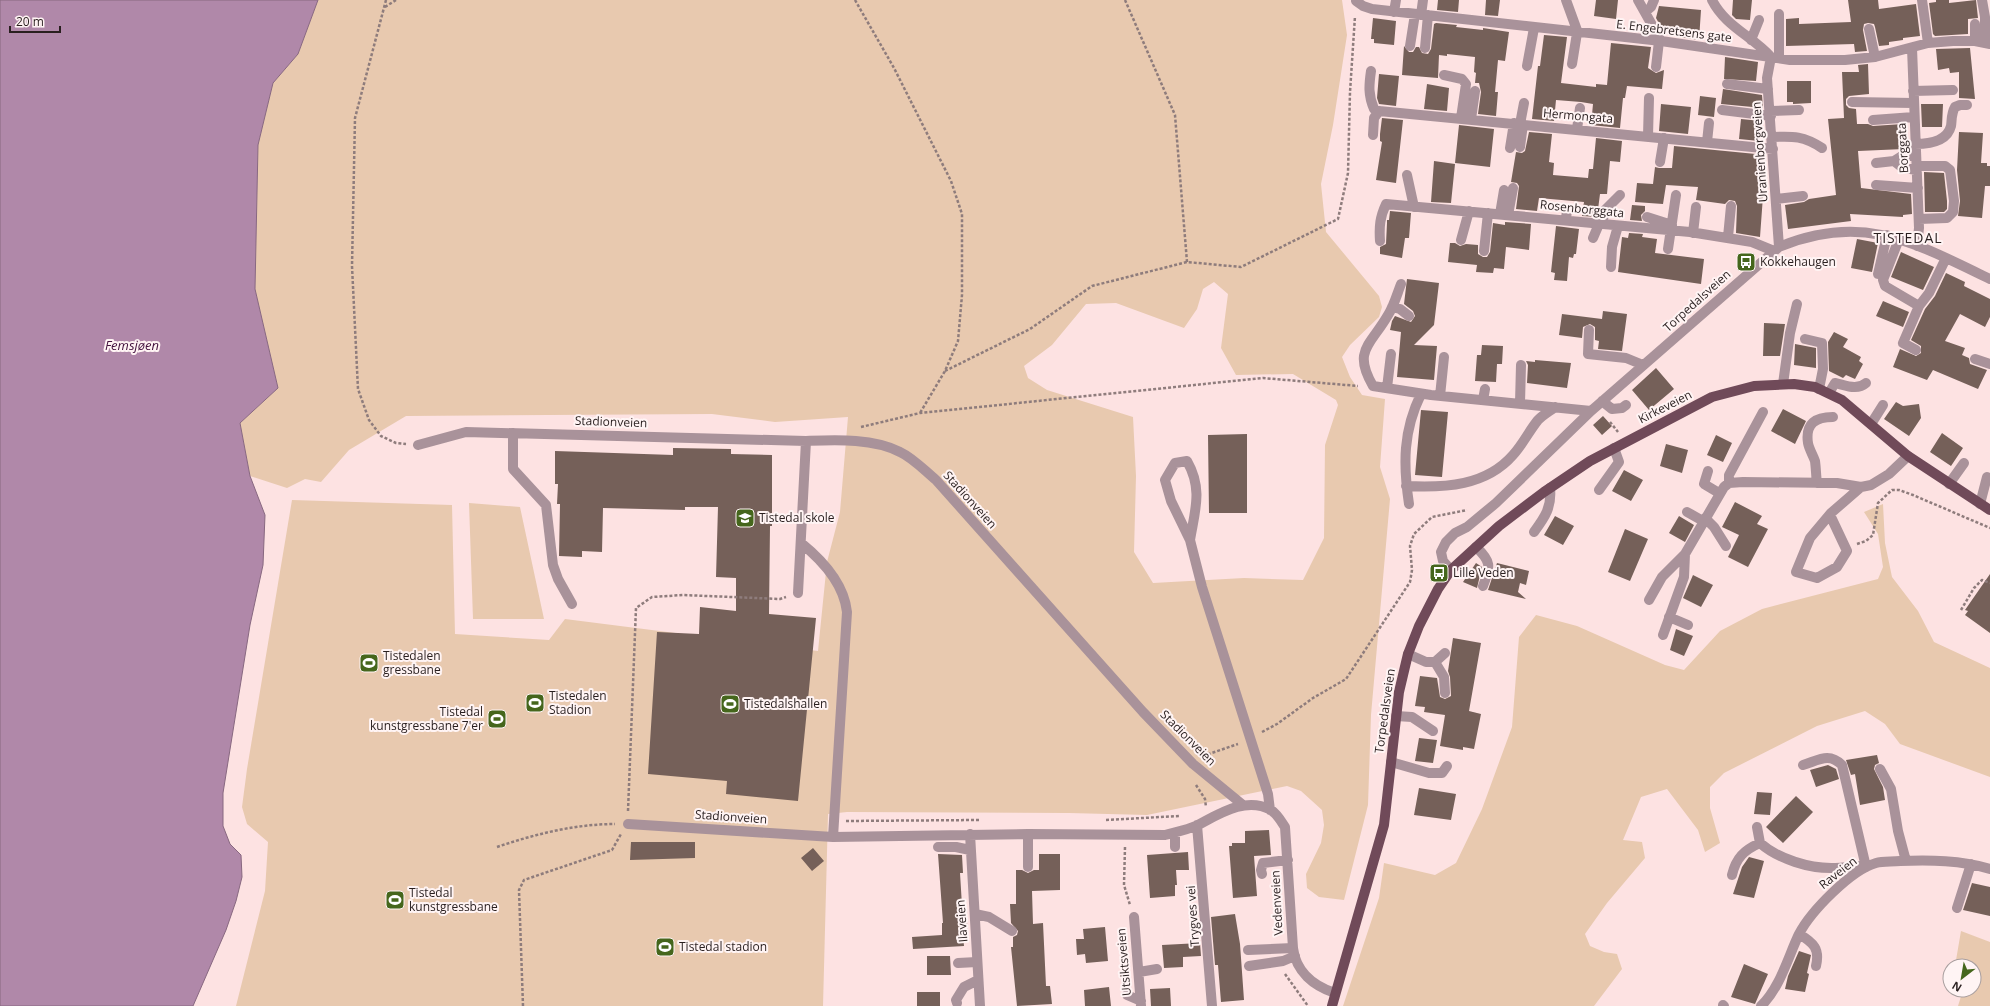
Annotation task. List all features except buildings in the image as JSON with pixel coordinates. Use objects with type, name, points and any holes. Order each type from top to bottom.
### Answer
[{"type":"main road","name":"Kirkeveien","points":[[1451,570],[1499,526],[1550,488],[1590,461],[1712,397],[1754,386],[1783,384],[1819,389],[1829,392],[1856,410],[1908,456],[1990,510]]},
{"type":"main road","name":"Torpedalsveien","points":[[1335,993],[1384,825],[1400,686],[1408,654],[1427,608],[1451,570]]},
{"type":"main road","points":[[1332,1006],[1335,993]]},
{"type":"street","name":"E. Engebretsens gate","points":[[1356,0],[1363,6],[1372,9],[1660,41],[1790,60],[1846,60],[1875,58],[1928,44],[1953,41],[1983,43]]},
{"type":"street","points":[[1394,12],[1396,0]]},
{"type":"street","points":[[1423,0],[1422,15],[1425,48]]},
{"type":"street","points":[[1566,0],[1578,33],[1572,64]]},
{"type":"street","points":[[1638,0],[1660,41],[1656,66]]},
{"type":"street","points":[[1645,12],[1651,7],[1654,0]]},
{"type":"street","points":[[1712,0],[1722,16],[1775,57]]},
{"type":"street","points":[[1982,0],[1985,17],[1983,43]]},
{"type":"street","points":[[1921,1],[1928,44]]},
{"type":"street","name":"Uranienborgveien","points":[[1776,249],[1776,199],[1767,78],[1775,57],[1779,14]]},
{"type":"street","points":[[1410,46],[1422,15]]},
{"type":"street","points":[[1752,40],[1759,20]]},
{"type":"street","points":[[1975,24],[1983,43]]},
{"type":"street","points":[[1527,66],[1534,28]]},
{"type":"street","points":[[1869,29],[1875,58]]},
{"type":"street","name":"Borggata","points":[[1912,48],[1912,91],[1919,219],[1917,246]]},
{"type":"street","points":[[1371,71],[1368,88],[1374,109],[1380,111],[1374,118],[1373,135]]},
{"type":"street","points":[[1444,74],[1462,79],[1466,84],[1466,119]]},
{"type":"street","points":[[1727,84],[1768,89]]},
{"type":"street","points":[[1912,91],[1953,90]]},
{"type":"street","points":[[1466,119],[1475,91]]},
{"type":"street","points":[[1648,136],[1649,98]]},
{"type":"street","points":[[1852,102],[1913,102]]},
{"type":"street","points":[[1510,148],[1519,124],[1524,103]]},
{"type":"street","points":[[1915,144],[1927,144],[1944,137],[1951,127],[1950,120],[1955,108],[1960,105],[1967,105]]},
{"type":"street","points":[[1577,129],[1580,108]]},
{"type":"street","points":[[1722,110],[1770,114],[1799,110]]},
{"type":"street","name":"Hermongata","points":[[1380,111],[1773,149]]},
{"type":"street","points":[[1873,120],[1914,117]]},
{"type":"street","points":[[1707,142],[1709,123]]},
{"type":"street","points":[[1519,124],[1520,147]]},
{"type":"street","points":[[1772,137],[1794,136],[1813,142],[1822,148]]},
{"type":"street","points":[[1660,162],[1664,138]]},
{"type":"street","points":[[1876,163],[1894,161],[1902,156],[1916,164],[1945,166],[1950,170],[1954,201],[1953,212],[1947,218],[1919,219]]},
{"type":"street","points":[[1407,174],[1414,207]]},
{"type":"street","points":[[1876,185],[1918,188]]},
{"type":"street","points":[[1504,214],[1509,189]]},
{"type":"street","points":[[1593,238],[1605,210],[1620,195]]},
{"type":"street","points":[[1668,249],[1676,195]]},
{"type":"street","points":[[1776,199],[1803,196]]},
{"type":"street","name":"Rosenborggata","points":[[1380,241],[1380,216],[1386,204],[1618,226],[1672,227],[1694,233],[1728,237],[1752,242],[1776,249]]},
{"type":"street","points":[[1728,237],[1731,206]]},
{"type":"street","points":[[1694,233],[1696,207]]},
{"type":"street","points":[[1566,220],[1567,209]]},
{"type":"street","points":[[1461,240],[1469,212]]},
{"type":"street","points":[[1484,251],[1488,213]]},
{"type":"street","points":[[1647,216],[1672,227]]},
{"type":"street","points":[[1610,267],[1612,247],[1618,226]]},
{"type":"street","name":"Torpedalsveien","points":[[1451,570],[1443,561],[1441,552],[1446,542],[1455,533],[1466,527],[1496,503],[1602,401],[1776,249],[1806,237],[1829,232],[1854,230],[1899,239],[1946,258],[1990,279]]},
{"type":"street","points":[[1878,274],[1887,236]]},
{"type":"street","points":[[1899,239],[1883,280],[1885,286],[1919,306]]},
{"type":"street","points":[[1916,350],[1903,343],[1919,306],[1929,293],[1946,258]]},
{"type":"street","points":[[1401,284],[1392,307],[1363,352],[1364,368],[1373,386],[1421,394],[1591,411]]},
{"type":"street","points":[[1783,384],[1790,333],[1797,304]]},
{"type":"street","points":[[1392,307],[1400,309],[1409,316]]},
{"type":"street","points":[[1589,330],[1588,354],[1626,358],[1643,365]]},
{"type":"street","points":[[1805,339],[1822,342],[1823,369],[1819,389]]},
{"type":"street","points":[[1387,388],[1391,354]]},
{"type":"street","points":[[1440,396],[1444,357]]},
{"type":"street","points":[[1975,359],[1990,364]]},
{"type":"street","points":[[1520,403],[1521,365]]},
{"type":"street","points":[[1829,392],[1835,383],[1854,388],[1862,386],[1866,383]]},
{"type":"street","points":[[1483,400],[1485,389]]},
{"type":"street","points":[[1409,504],[1404,466],[1407,438],[1413,411],[1421,394]]},
{"type":"street","points":[[1602,401],[1612,409],[1622,408],[1626,405]]},
{"type":"street","points":[[1871,424],[1883,405]]},
{"type":"street","points":[[1406,486],[1432,487],[1458,484],[1484,477],[1505,464],[1539,420],[1555,407]]},
{"type":"street","points":[[1730,484],[1729,475],[1763,412]]},
{"type":"street","points":[[1817,483],[1815,461],[1808,443],[1809,431],[1813,421],[1821,417],[1833,417]]},
{"type":"street","name":"Stadionveien","points":[[418,445],[466,432],[514,432],[806,441],[842,439],[883,446],[900,452],[915,462],[936,480],[1059,619],[1188,759],[1243,806]]},
{"type":"street","points":[[514,432],[513,469],[546,505],[553,565],[558,579],[572,604]]},
{"type":"street","points":[[798,593],[806,441]]},
{"type":"street","points":[[1599,490],[1619,462],[1614,448]]},
{"type":"street","points":[[1649,600],[1662,577],[1685,554],[1719,493],[1724,487],[1730,484],[1743,482],[1817,483],[1861,487],[1871,485],[1889,474],[1908,456]]},
{"type":"street","points":[[1190,540],[1198,498],[1194,474],[1187,461],[1175,463],[1165,480],[1171,501],[1190,540],[1202,587],[1268,794],[1270,810],[1243,806]]},
{"type":"street","points":[[1949,484],[1964,463]]},
{"type":"street","points":[[1708,470],[1704,484],[1719,493]]},
{"type":"street","points":[[1980,504],[1987,477]]},
{"type":"street","points":[[1831,513],[1831,517],[1847,551],[1836,567],[1817,578],[1796,572],[1810,538],[1831,513],[1861,487]]},
{"type":"street","points":[[1534,532],[1545,516],[1551,500],[1550,488]]},
{"type":"street","points":[[1688,512],[1714,527],[1726,546]]},
{"type":"street","points":[[801,543],[824,563],[844,601],[847,612],[833,837]]},
{"type":"street","points":[[1476,547],[1486,557],[1489,564],[1483,586]]},
{"type":"street","points":[[1662,635],[1684,577],[1685,554]]},
{"type":"street","points":[[1669,617],[1688,626]]},
{"type":"street","points":[[1408,654],[1426,662],[1435,662],[1445,654]]},
{"type":"street","points":[[1435,662],[1444,677],[1445,693]]},
{"type":"street","points":[[1396,716],[1412,718],[1433,731]]},
{"type":"street","points":[[1757,827],[1760,843],[1770,852],[1810,865],[1835,868],[1854,864],[1866,867],[1842,765],[1836,758],[1828,757],[1803,765]]},
{"type":"street","points":[[1391,762],[1429,773],[1442,773],[1447,766]]},
{"type":"street","points":[[1880,769],[1891,789],[1898,831],[1906,861]]},
{"type":"street","name":"Stadionveien","points":[[628,824],[833,837],[970,834],[1165,835],[1197,825],[1218,814],[1243,806]]},
{"type":"street","name":"Vedenveien","points":[[1270,810],[1277,816],[1285,827],[1294,952],[1302,972],[1310,981],[1322,989],[1335,993]]},
{"type":"street","name":"Trygves vei","points":[[1197,825],[1212,1006]]},
{"type":"street","points":[[1175,833],[1175,847]]},
{"type":"street","name":"Ilaveien","points":[[970,834],[980,1006]]},
{"type":"street","points":[[1028,834],[1028,867]]},
{"type":"street","points":[[1732,875],[1740,855],[1749,848],[1760,843]]},
{"type":"street","points":[[938,847],[956,847],[970,850]]},
{"type":"street","points":[[1262,874],[1261,870],[1263,863],[1288,860]]},
{"type":"street","name":"Raveien","points":[[1763,1005],[1784,971],[1799,934],[1811,915],[1821,902],[1866,867],[1876,863],[1943,861],[1971,864],[1990,869]]},
{"type":"street","points":[[1957,908],[1971,864]]},
{"type":"street","points":[[975,914],[989,917],[1012,930]]},
{"type":"street","name":"Utsiktsveien","points":[[1134,917],[1141,1003]]},
{"type":"street","points":[[1799,934],[1813,942],[1818,950],[1816,966]]},
{"type":"street","points":[[1248,950],[1294,952]]},
{"type":"street","points":[[1250,966],[1283,961],[1294,952]]},
{"type":"street","points":[[958,963],[977,962]]},
{"type":"street","points":[[1138,972],[1157,970]]},
{"type":"street","points":[[957,1003],[956,1000],[964,987],[978,980]]},
{"type":"street","points":[[1127,995],[1141,1003]]},
{"type":"path","points":[[386,0],[355,118],[352,266],[358,389],[369,420],[381,436],[396,443],[418,445]]},
{"type":"path","points":[[385,7],[396,0]]},
{"type":"path","points":[[855,0],[894,68],[951,181],[962,214],[962,295],[958,341],[945,371],[920,413],[1263,378],[1341,386],[1373,386]]},
{"type":"path","points":[[1125,0],[1175,115],[1187,262]]},
{"type":"path","points":[[945,371],[1030,329],[1092,286],[1187,262],[1241,268],[1338,219],[1348,173],[1350,92],[1356,0]]},
{"type":"path","points":[[1846,548],[1866,541],[1873,536],[1878,503],[1892,490],[1899,490],[1913,495],[1990,528]]},
{"type":"path","points":[[1200,757],[1221,751],[1251,738],[1277,724],[1313,698],[1346,679],[1410,582],[1412,570],[1410,546],[1414,534],[1432,517],[1467,510]]},
{"type":"path","points":[[1961,610],[1974,588],[1982,580],[1990,583]]},
{"type":"path","points":[[523,1006],[519,890],[524,880],[612,850],[628,824],[636,608],[652,597],[683,595],[780,599],[798,593]]},
{"type":"path","points":[[1194,782],[1205,799],[1206,806],[1218,814]]},
{"type":"path","points":[[1201,811],[1206,806]]},
{"type":"path","points":[[1102,820],[1153,819],[1181,816]]},
{"type":"path","points":[[834,821],[987,820]]},
{"type":"path","points":[[497,847],[532,835],[603,824],[628,824]]},
{"type":"path","points":[[1125,834],[1124,885],[1134,917]]},
{"type":"path","points":[[1283,961],[1285,974],[1308,1006]]},
{"type":"shaded area","points":[[318,0],[1342,0],[1347,35],[1333,125],[1321,184],[1326,232],[1379,296],[1382,307],[1379,317],[1350,345],[1342,357],[1350,377],[1362,395],[1385,399],[1380,467],[1390,499],[1371,715],[1368,805],[1344,900],[1319,897],[1307,888],[1306,874],[1321,843],[1324,825],[1322,810],[1301,791],[1287,786],[1147,815],[1069,813],[847,812],[828,814],[823,1006],[236,1006],[265,891],[268,842],[247,824],[242,807],[292,500],[452,505],[455,634],[549,640],[565,619],[818,651],[827,562],[840,512],[848,417],[775,422],[712,414],[406,416],[349,450],[321,482],[305,479],[287,488],[250,476],[240,423],[278,388],[255,289],[258,145],[273,83],[298,54]],"holes":[[[1214,282],[1228,294],[1221,348],[1236,375],[1293,374],[1336,400],[1338,405],[1325,445],[1324,538],[1303,580],[1244,578],[1153,583],[1134,552],[1136,476],[1133,417],[1047,390],[1028,378],[1024,366],[1052,345],[1086,304],[1116,303],[1184,328],[1197,309],[1203,289]]]},
{"type":"shaded area","points":[[469,503],[520,507],[544,619],[473,619]]},
{"type":"shaded area","points":[[1883,504],[1885,543],[1892,577],[1918,611],[1934,642],[1990,668],[1990,777],[1900,744],[1885,724],[1865,711],[1817,726],[1724,773],[1710,787],[1710,808],[1720,843],[1705,852],[1698,830],[1667,789],[1641,797],[1623,840],[1642,842],[1645,858],[1607,903],[1585,934],[1590,946],[1604,952],[1617,954],[1622,969],[1594,1006],[1343,1006],[1379,898],[1384,863],[1435,875],[1456,863],[1482,809],[1512,727],[1519,637],[1536,615],[1577,626],[1665,665],[1684,670],[1720,631],[1762,609],[1878,579],[1883,567],[1878,534],[1864,512]]},
{"type":"shaded area","points":[[1961,931],[1990,942],[1990,1006],[1958,1006],[1960,998],[1982,998],[1982,958],[1956,958]]},
{"type":"water","name":"Femsjøen","points":[[0,0],[318,0],[298,54],[273,83],[258,145],[255,289],[278,388],[240,423],[250,476],[265,515],[263,565],[250,625],[223,793],[223,826],[230,844],[241,855],[242,877],[226,930],[193,1006],[0,1006]]},
{"type":"place","name":"Kokkehaugen","points":[[1746,262]]},
{"type":"place","name":"Tistedal skole","points":[[745,518]]},
{"type":"place","name":"Lille Veden","points":[[1439,573]]},
{"type":"place","name":"Tistedalen gressbane","points":[[369,663]]},
{"type":"place","name":"Tistedalen Stadion","points":[[535,703]]},
{"type":"place","name":"Tistedalshallen","points":[[730,704]]},
{"type":"place","name":"Tistedal kunstgressbane 7'er","points":[[497,719]]},
{"type":"place","name":"Tistedal kunstgressbane","points":[[395,900]]},
{"type":"place","name":"Tistedal stadion","points":[[665,947]]},
{"type":"district","name":"TISTEDAL","points":[[1908,238]]}]
